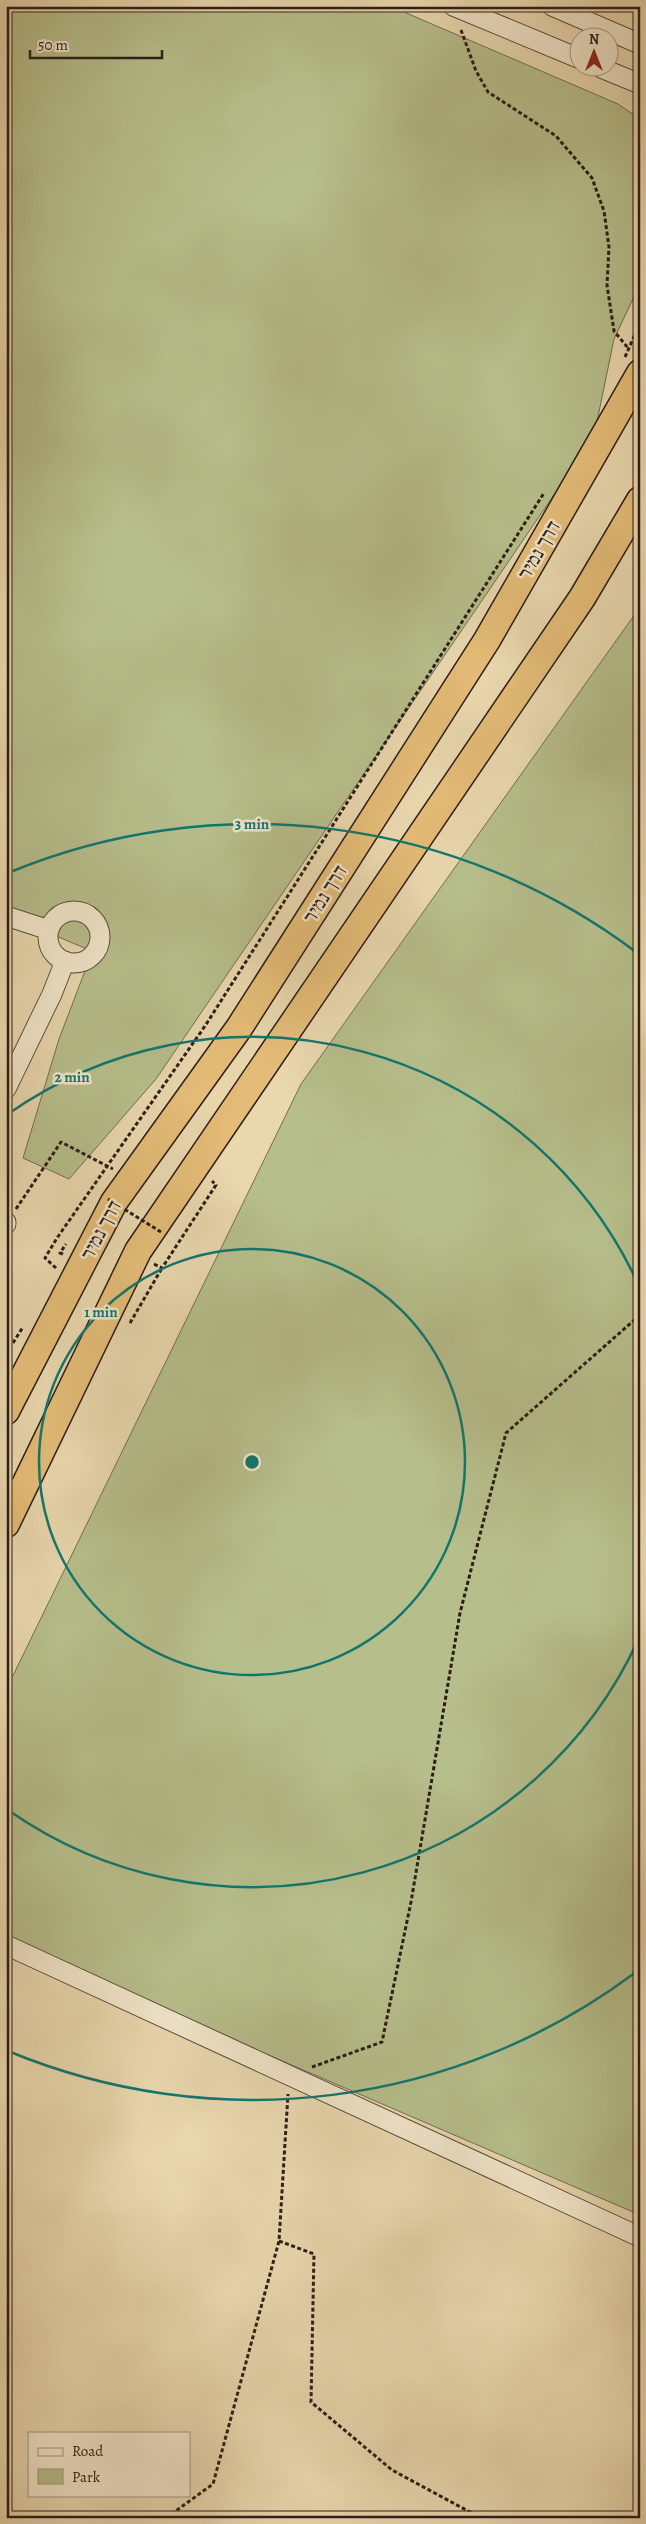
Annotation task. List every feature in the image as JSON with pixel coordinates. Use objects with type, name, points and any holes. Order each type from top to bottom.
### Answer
[{"type":"highway","name":"דרך נמיר","points":[[6,1411],[114,1202],[239,1028],[487,640],[640,372]]},
{"type":"highway","points":[[6,1524],[138,1252],[582,598],[640,500]]},
{"type":"street","points":[[453,6],[568,54]]},
{"type":"street","points":[[552,6],[640,44]]},
{"type":"street","points":[[618,75],[640,84]]},
{"type":"street","points":[[75,911],[83,913],[96,924],[99,941],[92,956],[76,963],[65,961],[54,954],[50,946],[49,930],[58,916],[75,911]]},
{"type":"street","points":[[6,916],[49,930]]},
{"type":"street","points":[[6,1088],[52,994],[65,961]]},
{"type":"street","points":[[6,1945],[640,2237]]},
{"type":"path","points":[[461,30],[476,71],[488,92],[556,136],[592,178],[604,211],[609,247],[607,285],[614,330],[628,348]]},
{"type":"path","points":[[59,1270],[45,1258],[106,1165],[205,1026],[467,610],[549,486]]},
{"type":"path","points":[[7,1223],[61,1142],[115,1170]]},
{"type":"path","points":[[108,1199],[161,1232]]},
{"type":"path","points":[[130,1323],[162,1268]]},
{"type":"path","points":[[166,2518],[213,2484],[278,2240],[289,2075],[382,2042],[412,1902],[460,1613],[506,1433],[640,1315]]},
{"type":"path","points":[[6,1354],[27,1320]]},
{"type":"path","points":[[278,2240],[314,2254],[311,2402],[392,2470],[481,2518]]},
{"type":"green space","points":[[6,6],[390,6],[618,104],[640,119],[640,284],[614,339],[594,436],[156,1079],[69,1179],[23,1158],[59,1039],[88,963],[87,949],[6,915]]},
{"type":"green space","points":[[640,607],[640,2215],[6,1942],[6,1690],[301,1084]]}]
